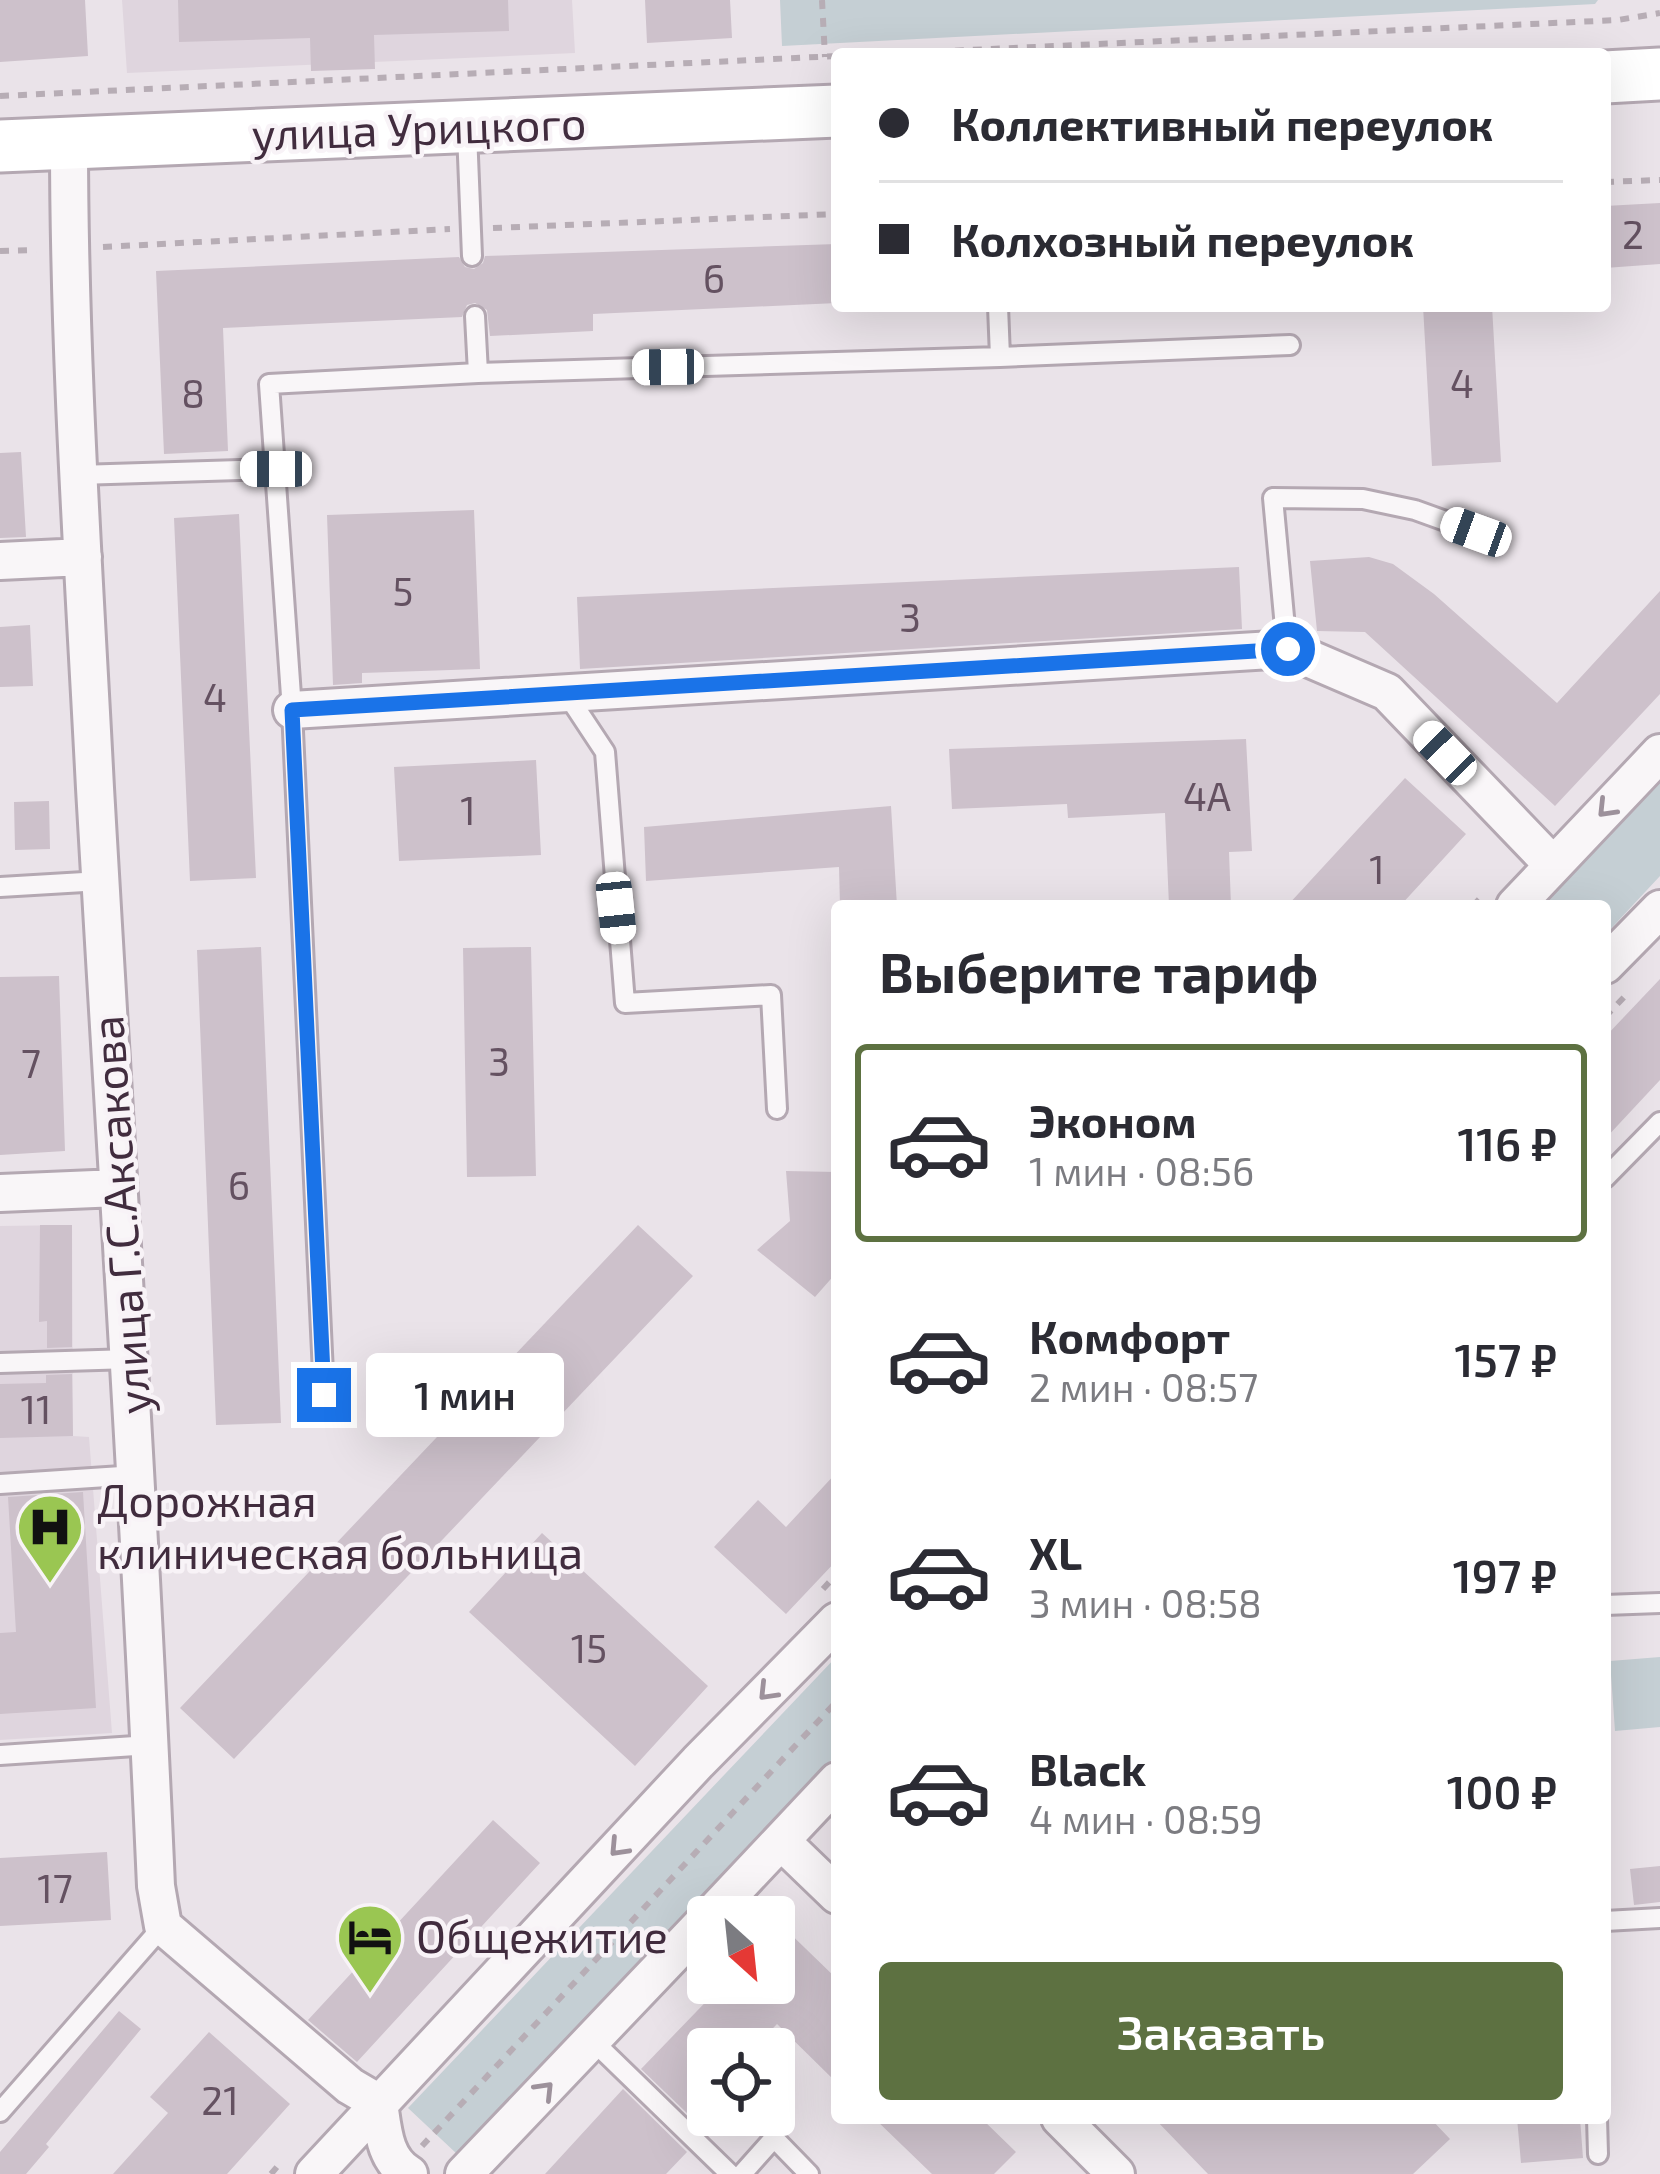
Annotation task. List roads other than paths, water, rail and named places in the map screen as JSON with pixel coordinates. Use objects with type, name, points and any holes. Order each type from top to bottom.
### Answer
[{"type":"main road","points":[[1611,77],[1660,74]]},
{"type":"main road","name":"улица Урицкого","points":[[0,146],[831,111]]},
{"type":"street","name":"улица Г.С.Аксакова","points":[[69,143],[82,556],[131,1359],[156,1886],[163,1926]]},
{"type":"street","points":[[0,561],[82,556]]},
{"type":"street","points":[[292,710],[1288,649],[1387,692],[1553,865]]},
{"type":"street","points":[[1521,900],[1660,753]]},
{"type":"street","points":[[1611,959],[1660,909]]},
{"type":"street","points":[[0,1193],[118,1187]]},
{"type":"street","points":[[314,2174],[698,1762],[831,1627]]},
{"type":"street","points":[[729,1896],[831,1787]]},
{"type":"street","points":[[781,1841],[831,1889]]},
{"type":"street","points":[[163,1926],[350,2086],[379,2104],[385,2142],[404,2172]]},
{"type":"street","points":[[464,2174],[687,1940]]},
{"type":"street","points":[[1066,2124],[1116,2174]]},
{"type":"lane","points":[[467,128],[472,256]]},
{"type":"lane","points":[[998,312],[1000,357]]},
{"type":"lane","points":[[475,316],[478,373]]},
{"type":"lane","points":[[324,1395],[292,710],[269,384],[1290,345]]},
{"type":"lane","points":[[78,475],[276,469]]},
{"type":"lane","points":[[1288,649],[1273,498],[1363,500],[1415,510],[1476,532]]},
{"type":"lane","points":[[566,693],[605,752],[625,1003],[771,995],[778,1108]]},
{"type":"lane","points":[[0,887],[100,881]]},
{"type":"lane","points":[[1611,1172],[1660,1122]]},
{"type":"lane","points":[[0,1363],[131,1359]]},
{"type":"lane","points":[[0,1484],[137,1475]]},
{"type":"lane","points":[[1611,1605],[1660,1603]]},
{"type":"lane","points":[[0,1755],[150,1744]]},
{"type":"lane","points":[[1611,1921],[1660,1918]]},
{"type":"lane","points":[[0,2112],[163,1926]]},
{"type":"lane","points":[[592,2040],[730,2174]]},
{"type":"lane","points":[[1597,2124],[1598,2154]]},
{"type":"lane","points":[[742,2174],[774,2138],[808,2174]]},
{"type":"place","name":"Дорожная клиническая больница","points":[[50,1586]]},
{"type":"place","name":"Общежитие","points":[[370,1996]]}]
